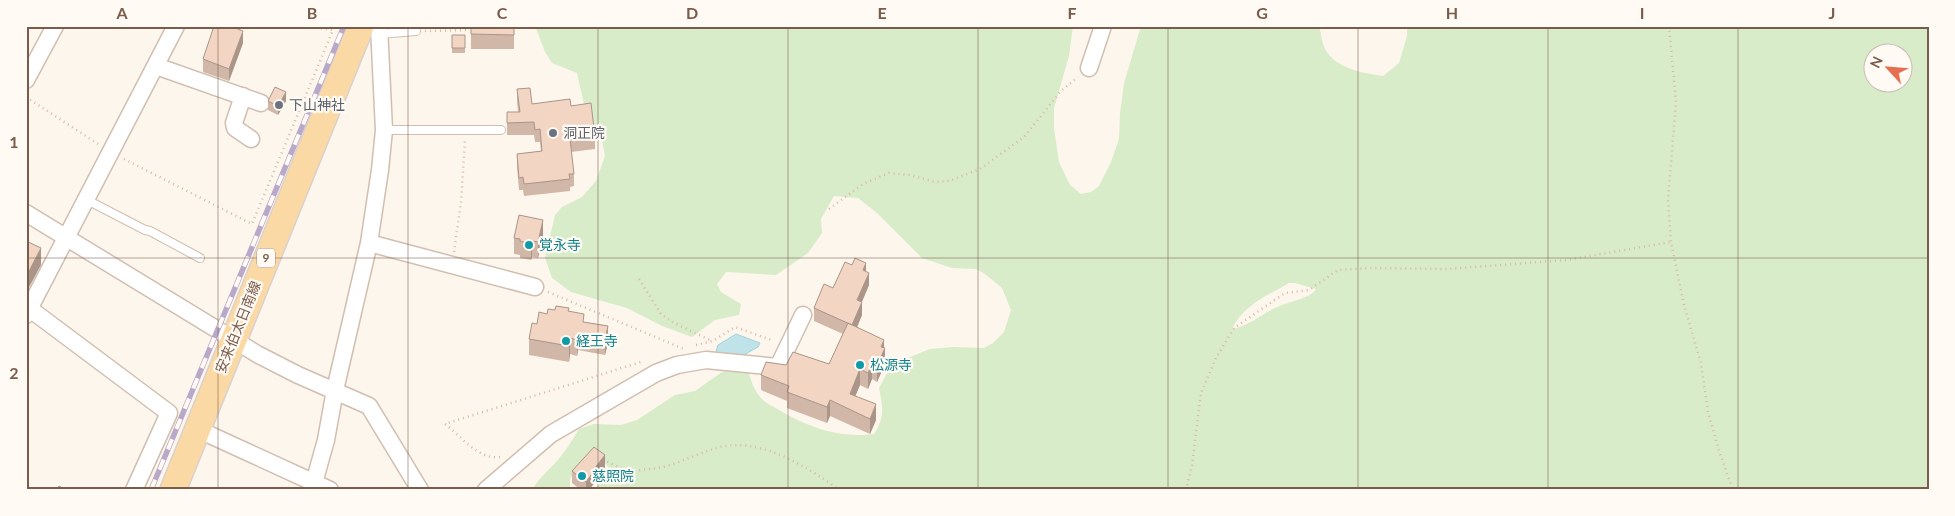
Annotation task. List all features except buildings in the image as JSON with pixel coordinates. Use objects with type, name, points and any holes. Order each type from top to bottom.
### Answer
[{"type":"main road","name":"安来伯太日南線","points":[[173,490],[233,340],[373,29]]},
{"type":"street","points":[[26,80],[55,26]]},
{"type":"street","points":[[134,490],[169,413],[28,312],[176,26]]},
{"type":"street","points":[[1089,68],[1103,26]]},
{"type":"street","points":[[313,486],[326,440],[335,390],[369,243],[384,130],[373,29]]},
{"type":"street","points":[[156,66],[261,102]]},
{"type":"street","points":[[243,96],[234,123],[235,128],[251,139]]},
{"type":"street","points":[[26,212],[233,340],[298,375],[370,406],[420,490]]},
{"type":"street","points":[[369,243],[535,287]]},
{"type":"street","points":[[486,490],[551,434],[656,373],[677,365],[706,360],[778,367],[803,315]]},
{"type":"street","points":[[197,429],[313,486],[330,490]]},
{"type":"lane","points":[[373,29],[416,31]]},
{"type":"lane","points":[[384,130],[501,130]]},
{"type":"lane","points":[[87,200],[200,258]]},
{"type":"path","points":[[26,97],[111,153],[252,224],[333,30],[305,26]]},
{"type":"path","points":[[1669,26],[1676,102],[1668,201],[1671,242],[1684,305],[1701,363],[1708,412],[1733,490]]},
{"type":"path","points":[[416,31],[468,30]]},
{"type":"path","points":[[829,209],[863,184],[889,173],[910,175],[935,182],[948,181],[980,169],[1024,137],[1061,91],[1089,68]]},
{"type":"path","points":[[453,261],[461,202],[466,130]]},
{"type":"path","points":[[1186,490],[1192,465],[1201,393],[1216,358],[1234,328],[1285,293],[1309,290],[1338,270],[1448,268],[1566,260],[1671,242]]},
{"type":"path","points":[[639,279],[661,314],[674,323],[713,341]]},
{"type":"path","points":[[535,287],[684,349]]},
{"type":"path","points":[[675,352],[713,341],[735,327],[789,346]]},
{"type":"path","points":[[501,457],[492,458],[473,448],[445,424],[648,360]]},
{"type":"path","points":[[601,454],[606,461],[630,473],[637,470],[654,470],[714,448],[750,446],[763,448],[788,460],[818,475],[840,490]]},
{"type":"green space","points":[[535,26],[1073,26],[1069,56],[1054,108],[1054,128],[1059,162],[1070,185],[1081,194],[1091,192],[1099,186],[1111,162],[1119,139],[1124,83],[1141,26],[1319,26],[1325,49],[1336,61],[1351,69],[1383,76],[1399,63],[1407,36],[1407,26],[1929,26],[1929,490],[594,490],[603,480],[609,468],[604,462],[576,469],[570,479],[570,490],[532,490],[556,462],[579,429],[594,424],[621,425],[637,420],[675,395],[695,391],[722,372],[736,368],[749,373],[760,397],[802,422],[836,433],[874,434],[880,422],[882,412],[879,388],[890,368],[905,359],[930,349],[953,347],[984,348],[993,343],[1004,332],[1011,310],[1002,288],[985,274],[976,269],[952,268],[922,258],[877,213],[858,198],[834,196],[821,219],[822,233],[808,253],[776,275],[726,272],[717,284],[721,292],[741,304],[739,315],[715,320],[692,337],[662,326],[627,308],[571,292],[552,278],[545,258],[555,215],[562,207],[582,197],[596,181],[605,156],[601,135],[586,113],[577,73],[552,63],[545,52]],"holes":[[[1289,283],[1316,289],[1306,297],[1276,308],[1245,325],[1232,329],[1237,320],[1250,307]]]},
{"type":"water","points":[[736,334],[760,343],[758,347],[740,357],[720,355],[716,351],[718,345]]},
{"type":"railway","points":[[151,490],[344,26]]},
{"type":"place","name":"下山神社","points":[[279,105]]},
{"type":"place","name":"洞正院","points":[[553,133]]},
{"type":"place","name":"覚永寺","points":[[529,245]]},
{"type":"place","name":"経王寺","points":[[566,341]]},
{"type":"place","name":"松源寺","points":[[860,365]]},
{"type":"place","name":"慈照院","points":[[582,476]]}]
